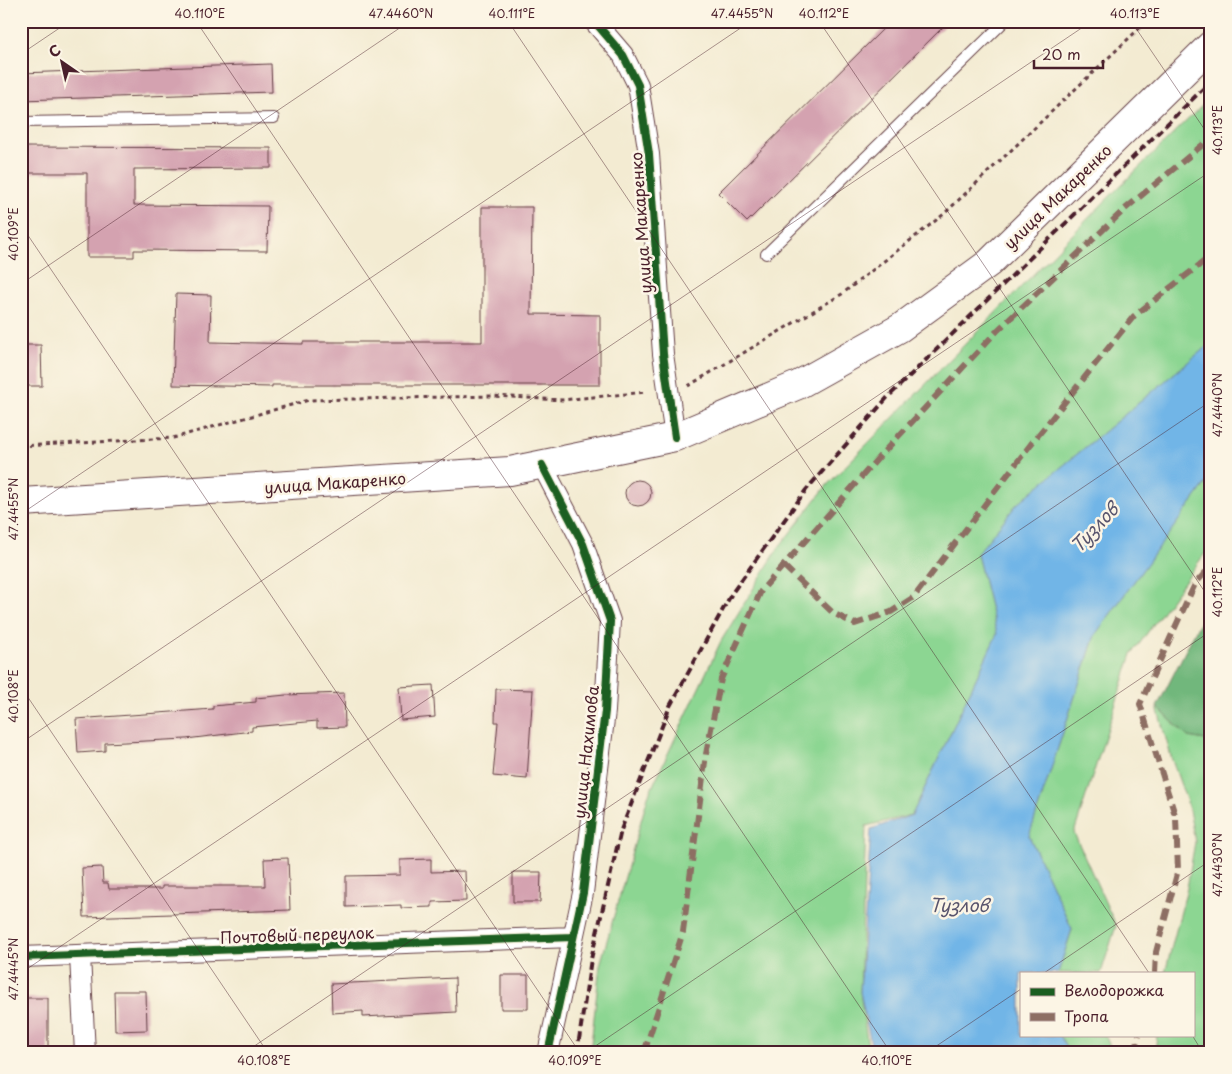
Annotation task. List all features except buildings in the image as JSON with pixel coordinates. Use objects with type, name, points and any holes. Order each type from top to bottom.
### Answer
[{"type":"main road","name":"улица Макаренко","points":[[21,502],[510,471],[675,437],[798,385],[900,328],[989,263],[1211,45]]},
{"type":"street","name":"улица Макаренко","points":[[594,21],[623,55],[638,85],[649,154],[663,354],[675,437]]},
{"type":"street","name":"улица Нахимова","points":[[542,465],[583,544],[610,621],[604,721],[583,893],[548,1053]]},
{"type":"street","name":"Почтовый переулок","points":[[21,957],[573,937]]},
{"type":"street","points":[[80,956],[85,1053]]},
{"type":"lane","points":[[766,254],[1005,21]]},
{"type":"lane","points":[[21,122],[274,118]]},
{"type":"path","points":[[21,446],[174,438],[309,400],[493,396],[562,400],[683,388],[842,294],[944,214],[1147,21]]},
{"type":"green space","points":[[1211,97],[1211,343],[1017,504],[977,554],[997,634],[912,815],[866,826],[860,992],[869,1053],[590,1053],[600,965],[648,796],[721,641],[779,547],[828,484],[1115,191]]},
{"type":"green space","points":[[1211,476],[1211,545],[1132,654],[1074,833],[1116,926],[1101,972],[1058,972],[1072,929],[1029,836],[1095,635]]},
{"type":"green space","points":[[1211,600],[1211,741],[1188,737],[1157,707]]},
{"type":"green space","points":[[1157,707],[1188,737],[1211,741],[1211,1053],[1155,1053],[1157,1036],[1194,1036],[1194,972],[1165,972],[1187,888],[1195,842],[1188,805],[1172,760]]},
{"type":"green space","points":[[1060,1036],[1105,1036],[1113,1053],[1068,1053]]},
{"type":"water","name":"Тузлов","points":[[1211,343],[1211,476],[1095,635],[1029,836],[1072,929],[1058,972],[1020,972],[1020,1036],[1060,1036],[1068,1053],[873,1053],[860,992],[871,829],[912,815],[997,634],[977,554],[1017,504]]},
{"type":"railway","points":[[577,1053],[591,959],[621,830],[670,706],[732,593],[806,490],[887,398],[1211,81]]},
{"type":"marked path","points":[[644,1053],[683,932],[706,754],[721,679],[761,591],[879,457],[998,330],[1125,209],[1211,138]]},
{"type":"marked path","points":[[784,566],[833,613],[855,624],[891,612],[914,597],[1031,444],[1134,316],[1211,256]]},
{"type":"marked path","points":[[1155,972],[1156,952],[1178,870],[1176,818],[1140,704],[1195,584],[1211,566]]},
{"type":"marked path","points":[[1133,1053],[1139,1036]]},
{"type":"cycle path","points":[[594,21],[623,55],[638,85],[649,154],[663,354],[675,437]]},
{"type":"cycle path","points":[[542,465],[583,544],[610,621],[605,711],[583,893],[548,1053]]},
{"type":"cycle path","points":[[21,957],[573,937]]}]
